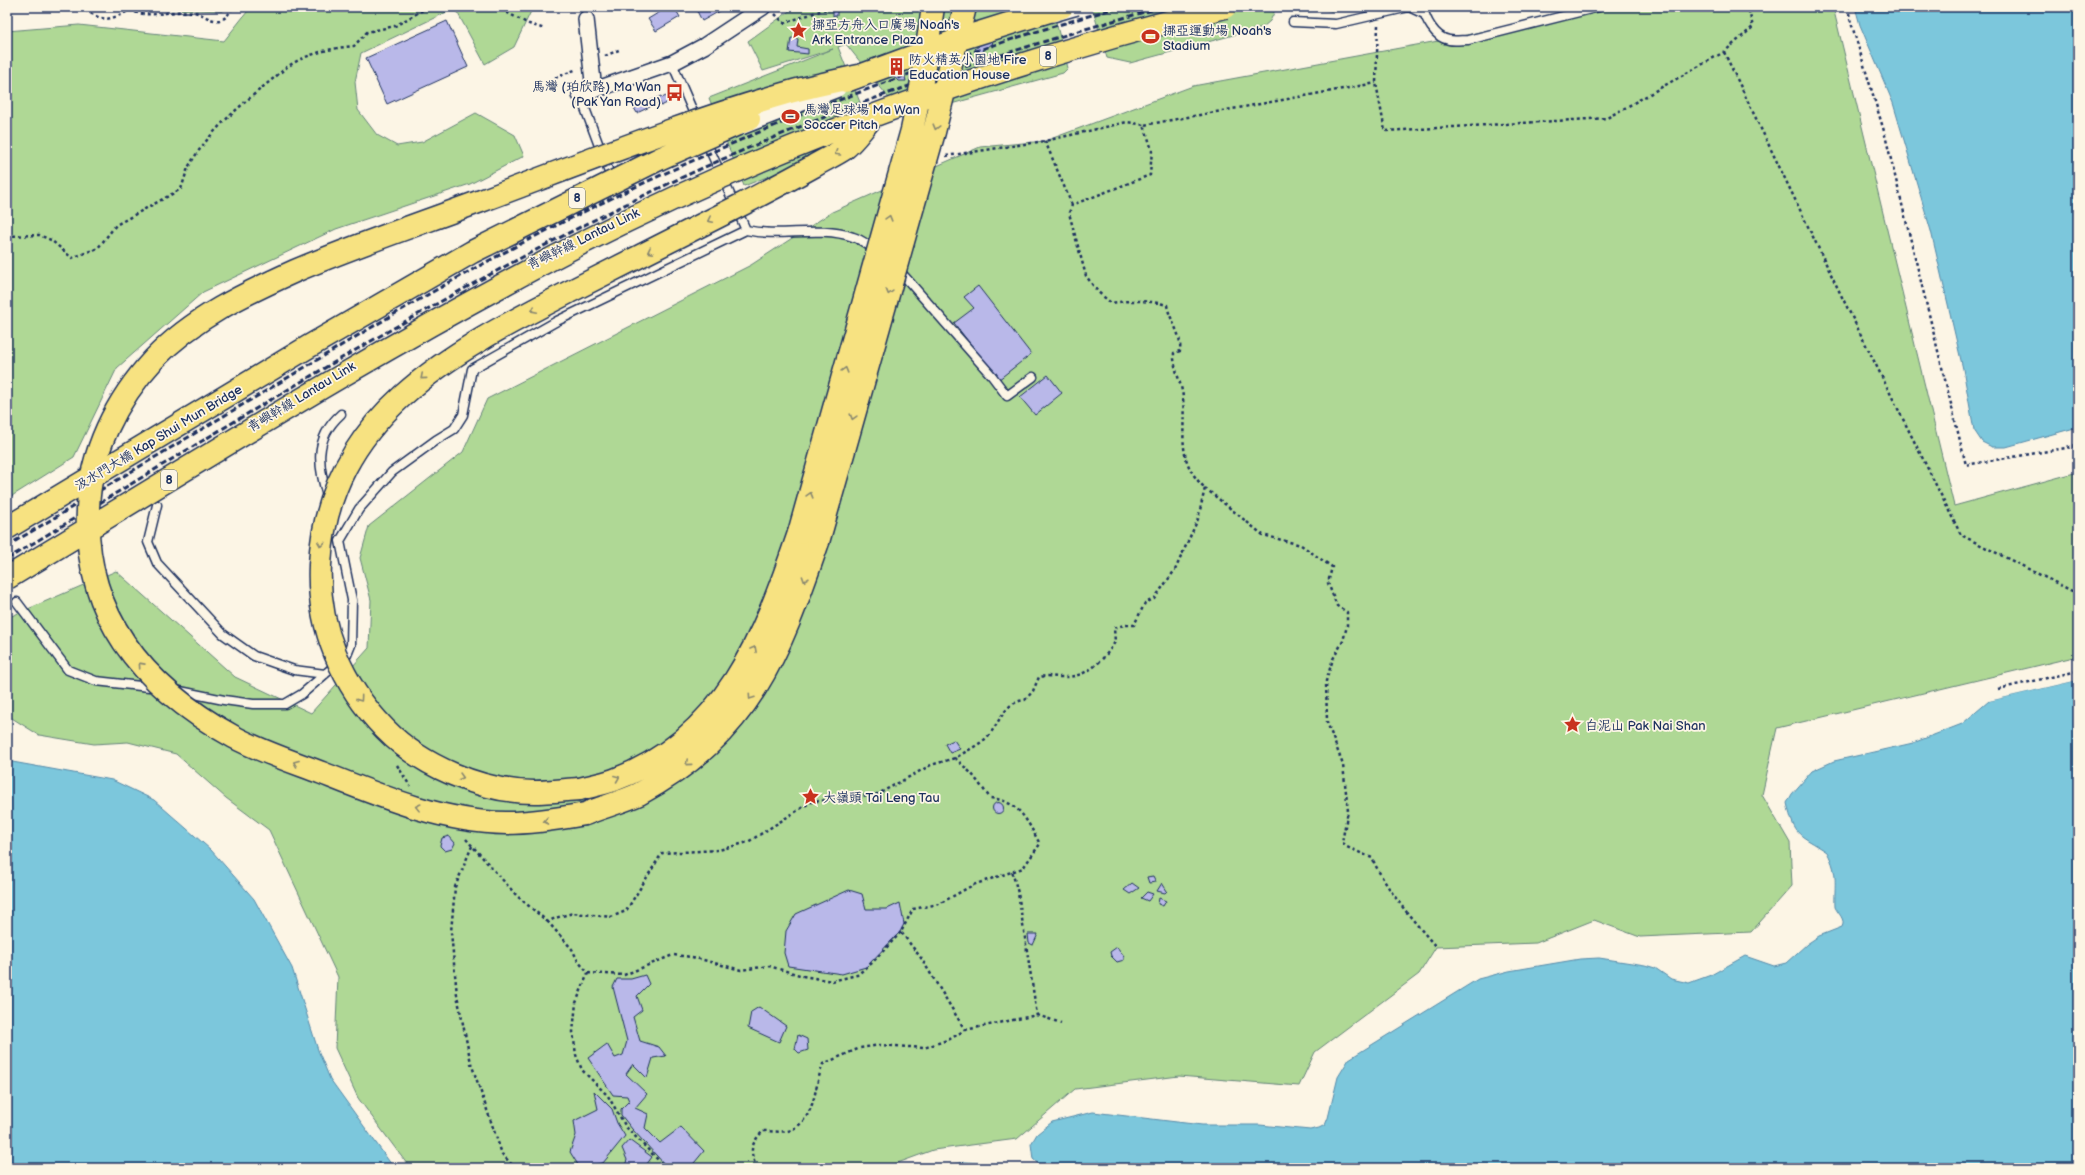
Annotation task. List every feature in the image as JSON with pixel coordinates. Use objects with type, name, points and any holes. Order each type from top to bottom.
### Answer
[{"type":"highway","points":[[859,76],[790,92],[652,138],[328,257],[265,285],[205,317],[165,349],[130,388],[106,431],[94,469],[88,501],[88,538],[93,570],[103,602],[117,632],[134,657],[161,686],[196,714],[236,738],[273,754],[395,801],[468,820],[504,823],[539,822],[585,814],[637,794],[682,768],[717,738],[747,702],[772,662],[796,606],[808,538],[910,137],[921,87],[933,7]]},
{"type":"highway","points":[[874,116],[844,149],[786,181],[494,330],[446,360],[421,379],[389,408],[365,437],[338,483],[328,510],[321,546],[321,600],[327,632],[340,665],[352,687],[367,709],[387,731],[412,751],[452,774],[499,788],[526,791],[579,789],[614,780],[646,765],[676,746],[708,716],[732,684],[761,636],[776,600],[808,538],[934,132],[965,7]]},
{"type":"highway","name":"8","points":[[859,76],[960,39],[1062,7]]},
{"type":"highway","name":"青嶼幹線 Lantau Link","points":[[7,578],[330,383],[492,290],[679,196],[773,155],[874,116],[974,80],[1074,48],[1225,7]]},
{"type":"highway","name":"汲水門大橋 Kap Shui Mun Bridge","points":[[7,528],[308,347],[472,252],[661,158],[756,116],[859,76]]},
{"type":"street","points":[[7,533],[391,303],[474,256],[568,208],[663,162],[765,117],[961,43],[1077,7]]},
{"type":"street","name":"青嶼幹線 Lantau Link","points":[[7,573],[334,376],[524,266],[677,192],[778,149],[972,76],[1073,44],[1207,7]]},
{"type":"street","points":[[580,95],[672,63],[769,10]]},
{"type":"street","points":[[586,19],[594,90]]},
{"type":"lane","points":[[1293,22],[1336,24],[1409,7],[1424,11],[1437,34],[1448,40],[1468,40],[1599,7]]},
{"type":"lane","points":[[672,63],[746,230]]},
{"type":"lane","points":[[580,95],[610,175]]},
{"type":"lane","points":[[340,541],[359,509],[392,472],[436,440],[454,429],[463,415],[472,369],[557,321],[746,230],[761,233],[826,232],[854,237],[887,258],[992,376],[1007,396],[1033,377]]},
{"type":"lane","points":[[17,602],[68,670],[96,681],[186,691],[224,700],[253,704],[285,704],[302,694],[347,655],[351,645],[352,600],[340,541],[321,474],[319,454],[325,436],[335,420],[341,414]]},
{"type":"lane","points":[[157,505],[148,542],[157,563],[223,634],[254,656],[294,670],[325,674]]},
{"type":"path","points":[[80,7],[100,19],[112,20],[130,10],[135,13],[164,14],[193,12],[213,20],[221,20],[227,17],[233,7]]},
{"type":"path","points":[[7,236],[39,235],[51,240],[72,258],[98,248],[116,226],[151,204],[181,189],[189,166],[207,141],[226,120],[287,67],[298,60],[339,47],[354,46],[366,32],[395,26],[428,7]]},
{"type":"path","points":[[496,7],[528,24],[545,28]]},
{"type":"path","points":[[769,10],[784,23],[832,7]]},
{"type":"path","points":[[1378,14],[1376,83],[1384,131],[1607,118],[1724,52],[1753,27],[1748,7]]},
{"type":"path","points":[[1848,7],[1850,19],[1884,131],[1966,465],[2078,446]]},
{"type":"path","points":[[1724,52],[1842,297],[1962,534],[2078,594]]},
{"type":"path","points":[[940,155],[947,156],[1045,141],[1127,122],[1144,125],[1376,83]]},
{"type":"path","points":[[1072,205],[1150,176],[1152,150],[1144,125]]},
{"type":"path","points":[[1045,141],[1072,205],[1069,213],[1086,276],[1098,292],[1111,303],[1131,300],[1167,305],[1169,318],[1181,340],[1180,350],[1174,353],[1174,362],[1183,399],[1184,455],[1193,478],[1263,535],[1300,546],[1332,567],[1328,583],[1337,606],[1347,612],[1347,626],[1343,641],[1334,659],[1326,681],[1326,722],[1343,765],[1348,811],[1342,842],[1346,847],[1372,858],[1402,908],[1436,948]]},
{"type":"path","points":[[548,922],[555,918],[573,913],[610,917],[626,911],[662,853],[719,850],[748,842],[811,802],[878,794],[931,766],[955,758],[969,751],[986,738],[1005,710],[1016,701],[1025,700],[1033,691],[1039,677],[1050,675],[1064,678],[1093,669],[1116,642],[1114,628],[1124,624],[1134,625],[1145,603],[1154,599],[1168,582],[1198,519],[1205,488]]},
{"type":"path","points":[[1998,689],[2078,671]]},
{"type":"path","points":[[515,1168],[502,1154],[471,1063],[457,994],[451,932],[455,887],[472,846],[517,896],[548,922],[572,949],[578,961],[588,973],[624,975],[673,955],[692,957],[741,970],[769,966],[803,976],[832,981],[858,974],[872,963],[901,932],[914,909],[939,904],[973,885],[1022,868],[1040,844],[1021,811],[1002,799],[990,798],[972,774],[955,758]]},
{"type":"path","points":[[1012,871],[1018,892],[1037,1015]]},
{"type":"path","points":[[901,932],[921,958],[964,1030]]},
{"type":"path","points":[[588,973],[576,1003],[574,1032],[576,1055],[582,1070],[608,1096],[626,1127],[666,1168]]},
{"type":"path","points":[[757,1168],[751,1156],[752,1143],[763,1131],[791,1130],[805,1120],[810,1112],[817,1079],[823,1064],[860,1048],[880,1045],[924,1048],[950,1039],[964,1030],[1037,1015],[1061,1024]]},
{"type":"green space","points":[[120,7],[225,7],[222,11]]},
{"type":"green space","points":[[251,7],[533,7],[514,47],[485,64],[455,8],[361,53],[355,82],[358,110],[377,135],[397,146],[422,142],[476,113],[515,135],[524,156],[470,184],[336,229],[203,292],[117,368],[74,457],[7,499],[7,31],[79,25],[224,41]]},
{"type":"green space","points":[[795,7],[1052,7],[1068,68],[1063,73],[904,117],[846,44],[838,47],[873,135],[744,186],[709,98],[833,49],[763,71],[748,41]]},
{"type":"green space","name":"挪亞運動場 Noah's Stadium","points":[[1092,7],[1273,7],[1274,13],[1270,21],[1263,27],[1130,63],[1107,58]]},
{"type":"green space","points":[[1317,7],[1348,7],[1331,11]]},
{"type":"green space","points":[[1589,7],[1833,7],[1954,506],[2078,472],[2078,656],[1777,728],[1762,795],[1790,843],[1792,886],[1751,932],[1640,937],[1594,920],[1536,943],[1436,947],[1419,974],[1315,1052],[1299,1086],[1179,1076],[1075,1089],[1017,1139],[933,1150],[884,1168],[410,1168],[358,1098],[335,1048],[338,977],[269,830],[226,798],[176,754],[128,742],[94,744],[39,735],[7,715],[7,618],[116,571],[235,677],[311,713],[369,648],[371,600],[360,558],[369,526],[463,452],[487,399],[751,265],[832,212],[980,147],[1045,141],[1193,86],[1449,39]]},
{"type":"water","points":[[1855,7],[2078,7],[2078,427],[2006,447],[1992,447],[1982,442],[1974,430],[1963,369],[1931,231],[1893,103],[1860,25]]},
{"type":"water","points":[[2078,680],[2078,1168],[1043,1168],[1033,1159],[1031,1144],[1037,1134],[1052,1122],[1093,1112],[1202,1125],[1260,1125],[1310,1130],[1319,1128],[1325,1125],[1338,1077],[1349,1059],[1478,979],[1509,971],[1580,959],[1599,958],[1645,965],[1655,968],[1671,979],[1689,983],[1711,975],[1745,956],[1774,966],[1786,963],[1807,944],[1819,936],[1842,927],[1843,924],[1843,921],[1835,907],[1835,873],[1831,860],[1827,852],[1804,838],[1796,829],[1787,803],[1792,794],[1812,771],[1834,761],[1913,743],[1962,724],[1989,701]]},
{"type":"water","points":[[7,761],[112,780],[154,800],[211,850],[254,899],[292,968],[318,1050],[330,1079],[394,1168],[7,1168]]},
{"type":"water","points":[[965,1162],[979,1163],[990,1168],[940,1168]]},
{"type":"pier","points":[[2078,678],[2078,680],[1989,701],[1988,699]]},
{"type":"building","points":[[668,7],[674,7],[680,17],[656,31],[648,19]]},
{"type":"building","points":[[695,7],[727,7],[702,21]]},
{"type":"building","points":[[833,7],[837,7],[837,16],[833,16]]},
{"type":"building","points":[[447,21],[468,67],[387,104],[366,58]]},
{"type":"building","points":[[791,38],[798,39],[797,47],[808,49],[808,54],[789,52]]},
{"type":"building","points":[[989,38],[993,43],[977,56],[975,49]]},
{"type":"building","name":"防火精英小園地 Fire Education House","points":[[893,51],[899,53],[906,81],[898,81],[891,73],[887,58]]},
{"type":"building","points":[[661,96],[662,98],[666,96],[669,102],[661,106],[660,102],[637,113],[634,108]]},
{"type":"building","points":[[978,286],[1031,354],[998,380],[954,323],[974,308],[964,297]]},
{"type":"building","points":[[1048,375],[1062,393],[1035,415],[1020,397]]},
{"type":"building","points":[[954,740],[960,749],[950,753],[945,744]]},
{"type":"building","points":[[996,803],[1000,803],[1002,804],[1002,812],[996,813],[993,810],[993,806]]},
{"type":"building","points":[[449,836],[455,843],[452,849],[445,851],[440,846],[442,838]]},
{"type":"building","points":[[1153,876],[1156,882],[1149,883],[1147,877]]},
{"type":"building","points":[[1132,883],[1139,888],[1130,894],[1124,890]]},
{"type":"building","points":[[1162,883],[1167,891],[1165,893],[1157,891]]},
{"type":"building","points":[[849,890],[862,894],[866,909],[887,909],[900,903],[904,924],[900,932],[866,967],[842,974],[788,966],[784,953],[786,931],[796,914]]},
{"type":"building","points":[[1147,892],[1153,894],[1148,901],[1141,898]]},
{"type":"building","points":[[1159,898],[1166,901],[1163,906],[1158,904]]},
{"type":"building","points":[[1028,934],[1038,934],[1033,945],[1029,943]]},
{"type":"building","points":[[1117,947],[1124,956],[1124,960],[1117,962],[1111,956],[1110,952]]},
{"type":"building","points":[[645,975],[649,984],[637,996],[642,1010],[633,1017],[640,1041],[659,1047],[666,1056],[653,1058],[647,1078],[633,1064],[626,1074],[647,1094],[635,1108],[648,1114],[645,1128],[660,1143],[681,1127],[704,1151],[690,1168],[668,1168],[621,1115],[621,1109],[629,1101],[627,1096],[613,1095],[588,1058],[607,1044],[615,1058],[623,1055],[627,1041],[613,987],[617,979],[631,979]]},
{"type":"building","points":[[759,1007],[786,1026],[779,1042],[748,1028],[751,1012]]},
{"type":"building","points":[[798,1035],[807,1039],[808,1050],[799,1053],[795,1049]]},
{"type":"building","points":[[594,1091],[612,1109],[617,1123],[625,1136],[603,1163],[580,1168],[570,1152],[576,1135],[574,1121],[598,1109]]},
{"type":"building","points":[[629,1140],[652,1157],[644,1168],[624,1168],[627,1160],[622,1148]]},
{"type":"railway","points":[[7,546],[344,344],[479,266],[634,188],[712,152],[792,118],[873,87],[1037,31],[1120,7]]},
{"type":"railway","points":[[7,559],[252,411],[416,315],[584,225],[670,183],[790,131],[912,85],[1036,44],[1162,7]]},
{"type":"place","name":"挪亞方舟入口廣場 Noah's Ark Entrance Plaza","points":[[799,31]]},
{"type":"place","name":"挪亞運動場 Noah's Stadium","points":[[1150,37]]},
{"type":"place","name":"防火精英小園地 Fire Education House","points":[[896,66]]},
{"type":"place","name":"馬灣 (珀欣路) Ma Wan (Pak Yan Road)","points":[[674,93]]},
{"type":"place","name":"馬灣足球場 Ma Wan Soccer Pitch","points":[[791,116]]},
{"type":"place","name":"白泥山 Pak Nai Shan","points":[[1572,725]]},
{"type":"place","name":"大嶺頭 Tai Leng Tau","points":[[810,797]]}]
